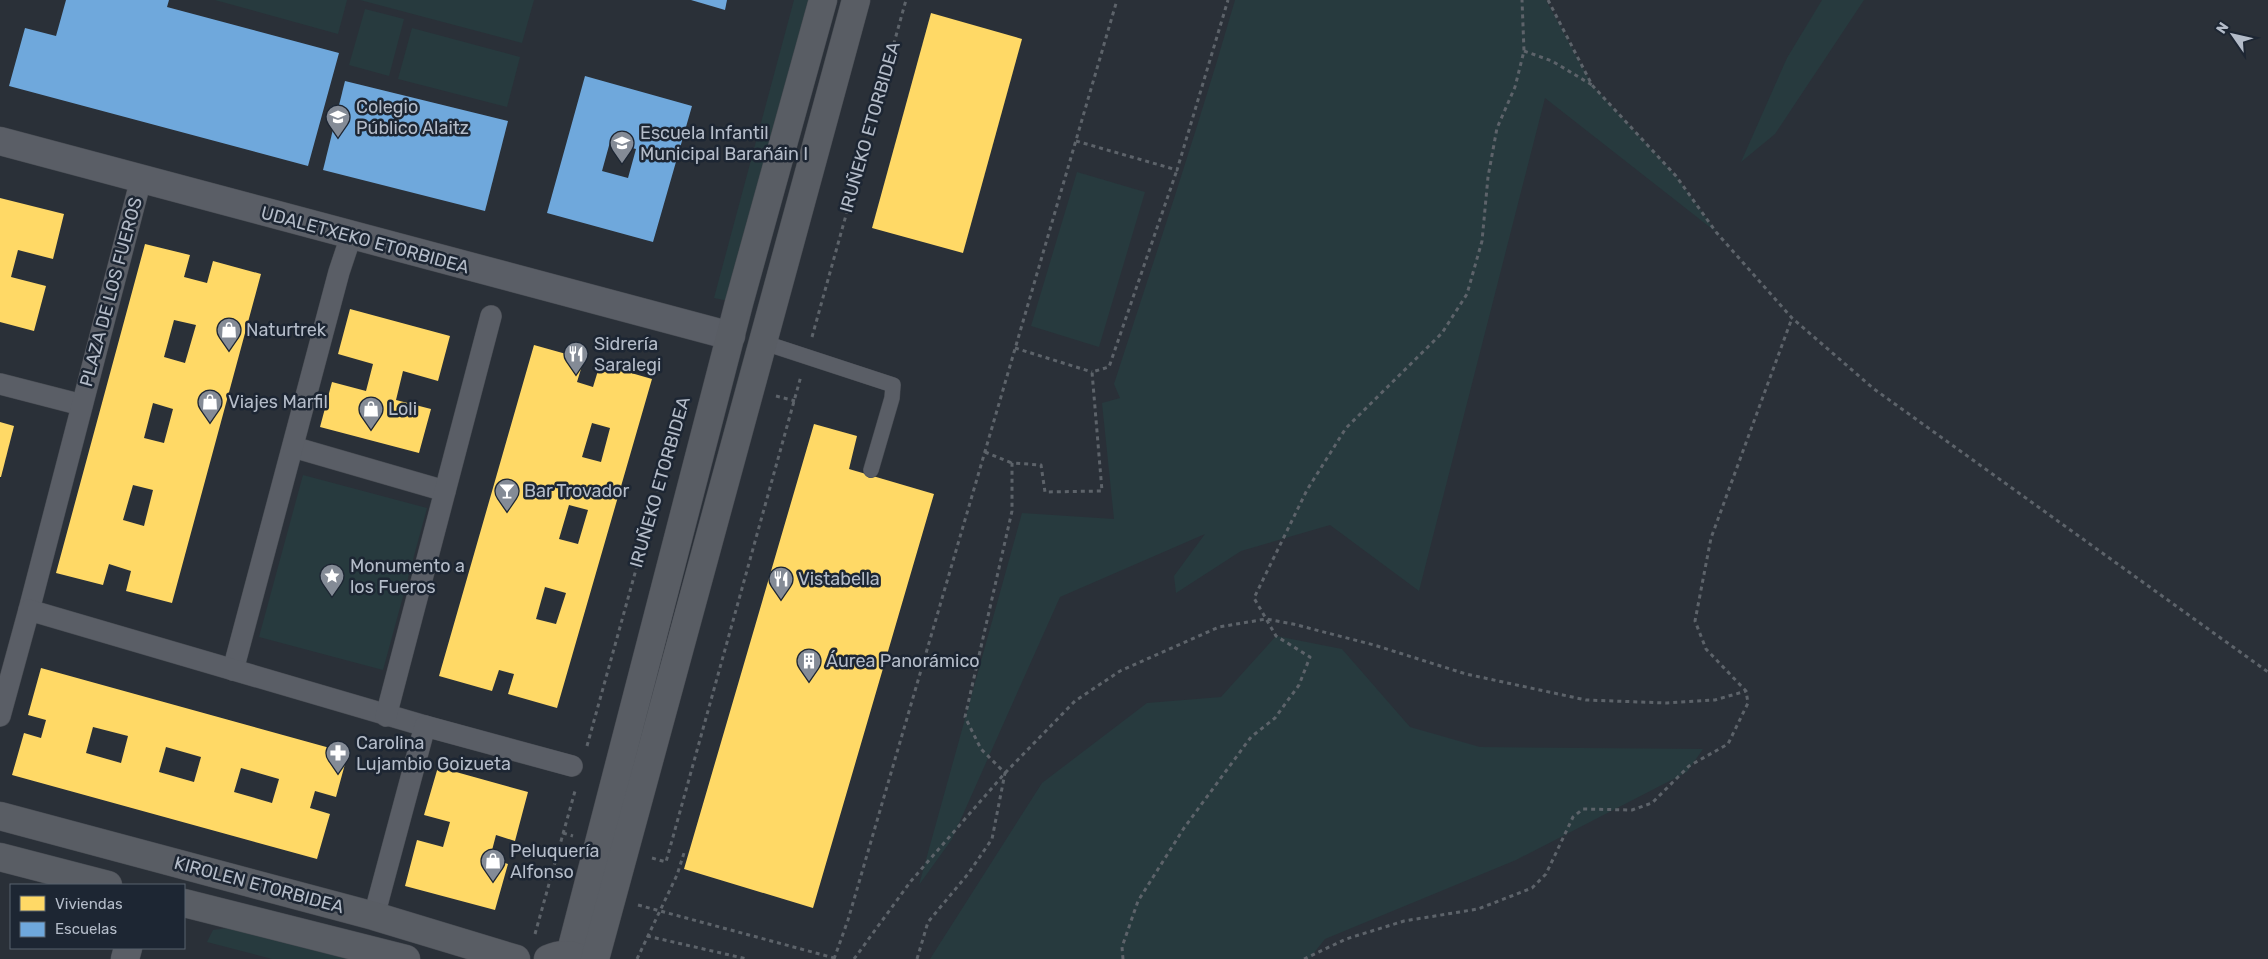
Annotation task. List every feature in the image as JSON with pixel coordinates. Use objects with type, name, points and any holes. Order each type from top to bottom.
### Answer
[{"type":"main road","name":"IRUÑEKO ETORBIDEA","points":[[574,958],[731,336],[823,0]]},
{"type":"main road","name":"IRUÑEKO ETORBIDEA","points":[[574,958],[611,897],[856,0]]},
{"type":"main road","name":"KIROLEN ETORBIDEA","points":[[0,816],[374,916],[516,959]]},
{"type":"main road","points":[[0,857],[104,884]]},
{"type":"main road","name":"KIROLEN ETORBIDEA","points":[[185,903],[406,959]]},
{"type":"street","name":"UDALETXEKO ETORBIDEA","points":[[0,140],[351,236],[731,336]]},
{"type":"street","name":"PLAZA DE LOS FUEROS","points":[[0,716],[141,179]]},
{"type":"street","points":[[233,670],[294,448],[339,272],[351,236]]},
{"type":"street","points":[[386,716],[491,316]]},
{"type":"street","name":"PLAZA DE LOS FUEROS","points":[[0,384],[82,405]]},
{"type":"street","points":[[294,448],[445,491]]},
{"type":"street","points":[[29,610],[386,716],[578,767]]},
{"type":"street","points":[[374,916],[425,726]]},
{"type":"lane","points":[[762,342],[893,385],[892,398],[871,470]]},
{"type":"path","name":"IRUÑEKO ETORBIDEA","points":[[666,862],[906,0]]},
{"type":"path","points":[[611,897],[836,958],[1117,0]]},
{"type":"path","points":[[1015,348],[1092,372],[1109,367],[1176,170],[1228,0]]},
{"type":"path","points":[[1123,959],[1122,947],[1138,901],[1179,836],[1251,737],[1275,718],[1299,685],[1310,657],[1276,636],[1254,598],[1307,490],[1346,428],[1442,333],[1467,294],[1482,241],[1488,177],[1497,128],[1515,87],[1524,51],[1522,0]]},
{"type":"path","points":[[1548,0],[1592,86]]},
{"type":"path","points":[[1524,51],[1552,61],[1592,86],[1676,176],[1716,232],[1792,318],[1874,388],[2268,672]]},
{"type":"path","points":[[1076,141],[1176,170]]},
{"type":"path","points":[[1304,959],[1346,939],[1404,922],[1478,909],[1532,888],[1546,874],[1573,817],[1583,809],[1632,810],[1652,803],[1689,766],[1728,744],[1748,703],[1746,691],[1706,649],[1695,622],[1711,538],[1792,318]]},
{"type":"path","points":[[985,452],[1012,463],[1041,466],[1045,492],[1102,490],[1092,372]]},
{"type":"path","name":"IRUÑEKO ETORBIDEA","points":[[516,959],[534,936],[578,767],[677,420]]},
{"type":"path","points":[[1005,773],[981,749],[965,717],[1012,511],[1012,463]]},
{"type":"path","points":[[854,959],[911,881],[1005,773],[1075,701],[1120,671],[1218,627],[1266,619],[1374,645],[1466,674],[1586,700],[1667,703],[1715,700],[1746,691]]},
{"type":"path","points":[[917,959],[928,922],[968,874],[992,839],[1005,773]]},
{"type":"path","points":[[637,959],[677,875],[684,853]]},
{"type":"path","points":[[647,936],[747,959]]},
{"type":"green space","points":[[215,0],[347,0],[338,34]]},
{"type":"green space","points":[[360,0],[534,0],[522,43]]},
{"type":"green space","points":[[794,0],[823,0],[739,303],[714,298]]},
{"type":"green space","points":[[1235,0],[1546,0],[1592,85],[1676,176],[1716,232],[1545,98],[1419,591],[1330,525],[1241,551],[1176,593],[1174,576],[1205,534],[1060,597],[952,839],[919,885],[1022,513],[1114,519],[1102,403],[1120,398],[1114,384]]},
{"type":"green space","points":[[1822,0],[1864,0],[1775,134],[1741,162],[1787,58]]},
{"type":"green space","points":[[365,9],[404,19],[389,76],[349,65]]},
{"type":"green space","points":[[412,28],[520,57],[507,107],[398,79]]},
{"type":"green space","points":[[1077,172],[1145,192],[1099,347],[1031,326]]},
{"type":"green space","points":[[303,475],[427,508],[383,670],[259,637]]},
{"type":"green space","points":[[1276,636],[1342,649],[1410,727],[1480,747],[1703,749],[1687,772],[1516,860],[1325,939],[1309,959],[930,959],[1042,783],[1147,703],[1221,697]]},
{"type":"green space","points":[[227,928],[351,959],[272,959],[207,942],[213,930]]},
{"type":"building: Viviendas","points":[[931,13],[1022,39],[963,253],[872,228]]},
{"type":"building: Viviendas","points":[[0,198],[64,214],[53,259],[18,250],[11,277],[46,286],[34,331],[0,322]]},
{"type":"building: Viviendas","points":[[145,244],[190,255],[184,277],[207,283],[213,261],[261,274],[172,603],[126,591],[131,571],[109,564],[103,585],[56,573]],"holes":[[[174,320],[196,325],[185,363],[164,357]],[[153,403],[173,409],[164,443],[144,438]],[[133,485],[153,490],[144,526],[123,520]]]},
{"type":"building: Viviendas","points":[[350,309],[450,336],[438,381],[403,371],[396,400],[431,409],[419,453],[320,427],[332,382],[366,391],[373,364],[338,354]]},
{"type":"building: Viviendas","points":[[534,345],[584,359],[577,382],[593,387],[600,364],[652,379],[557,708],[508,694],[514,674],[499,670],[492,691],[439,676]],"holes":[[[592,423],[610,428],[601,462],[582,457]],[[569,505],[588,510],[578,544],[559,539]],[[545,587],[566,593],[556,624],[536,619]]]},
{"type":"building: Viviendas","points":[[0,422],[14,426],[1,477],[0,477]]},
{"type":"building: Viviendas","name":"Áurea Panorámico","points":[[814,424],[857,436],[849,469],[934,494],[813,908],[684,869]]},
{"type":"building: Viviendas","points":[[41,668],[348,753],[336,797],[315,791],[310,808],[330,814],[317,859],[12,775],[24,733],[41,738],[46,720],[28,715]],"holes":[[[93,727],[128,736],[121,763],[86,753]],[[166,747],[201,757],[194,782],[159,772]],[[241,768],[279,779],[272,803],[234,792]]]},
{"type":"building: Viviendas","points":[[438,767],[528,792],[515,841],[496,835],[490,858],[508,864],[495,910],[405,886],[417,840],[443,847],[450,822],[424,815]]},
{"type":"building: Escuelas","points":[[66,0],[169,0],[167,7],[339,53],[308,166],[9,86],[25,28],[56,36]]},
{"type":"building: Escuelas","points":[[691,0],[727,0],[725,10]]},
{"type":"building: Escuelas","points":[[585,76],[692,106],[653,242],[547,213]],"holes":[[[610,142],[636,149],[628,178],[602,171]]]},
{"type":"building: Escuelas","points":[[345,81],[508,121],[485,211],[323,170]]},
{"type":"place","name":"Colegio Público Alaitz","points":[[338,138]]},
{"type":"place","name":"Escuela Infantil Municipal Barañáin I","points":[[622,164]]},
{"type":"place","name":"Naturtrek","points":[[229,351]]},
{"type":"place","name":"Sidrería Saralegi","points":[[576,375]]},
{"type":"place","name":"Viajes Marfil","points":[[210,423]]},
{"type":"place","name":"Loli","points":[[371,430]]},
{"type":"place","name":"Bar Trovador","points":[[507,512]]},
{"type":"place","name":"Monumento a los Fueros","points":[[332,597]]},
{"type":"place","name":"Vistabella","points":[[781,600]]},
{"type":"place","name":"Áurea Panorámico","points":[[809,682]]},
{"type":"place","name":"Carolina Lujambio Goizueta","points":[[338,774]]},
{"type":"place","name":"Peluquería Alfonso","points":[[493,882]]}]
